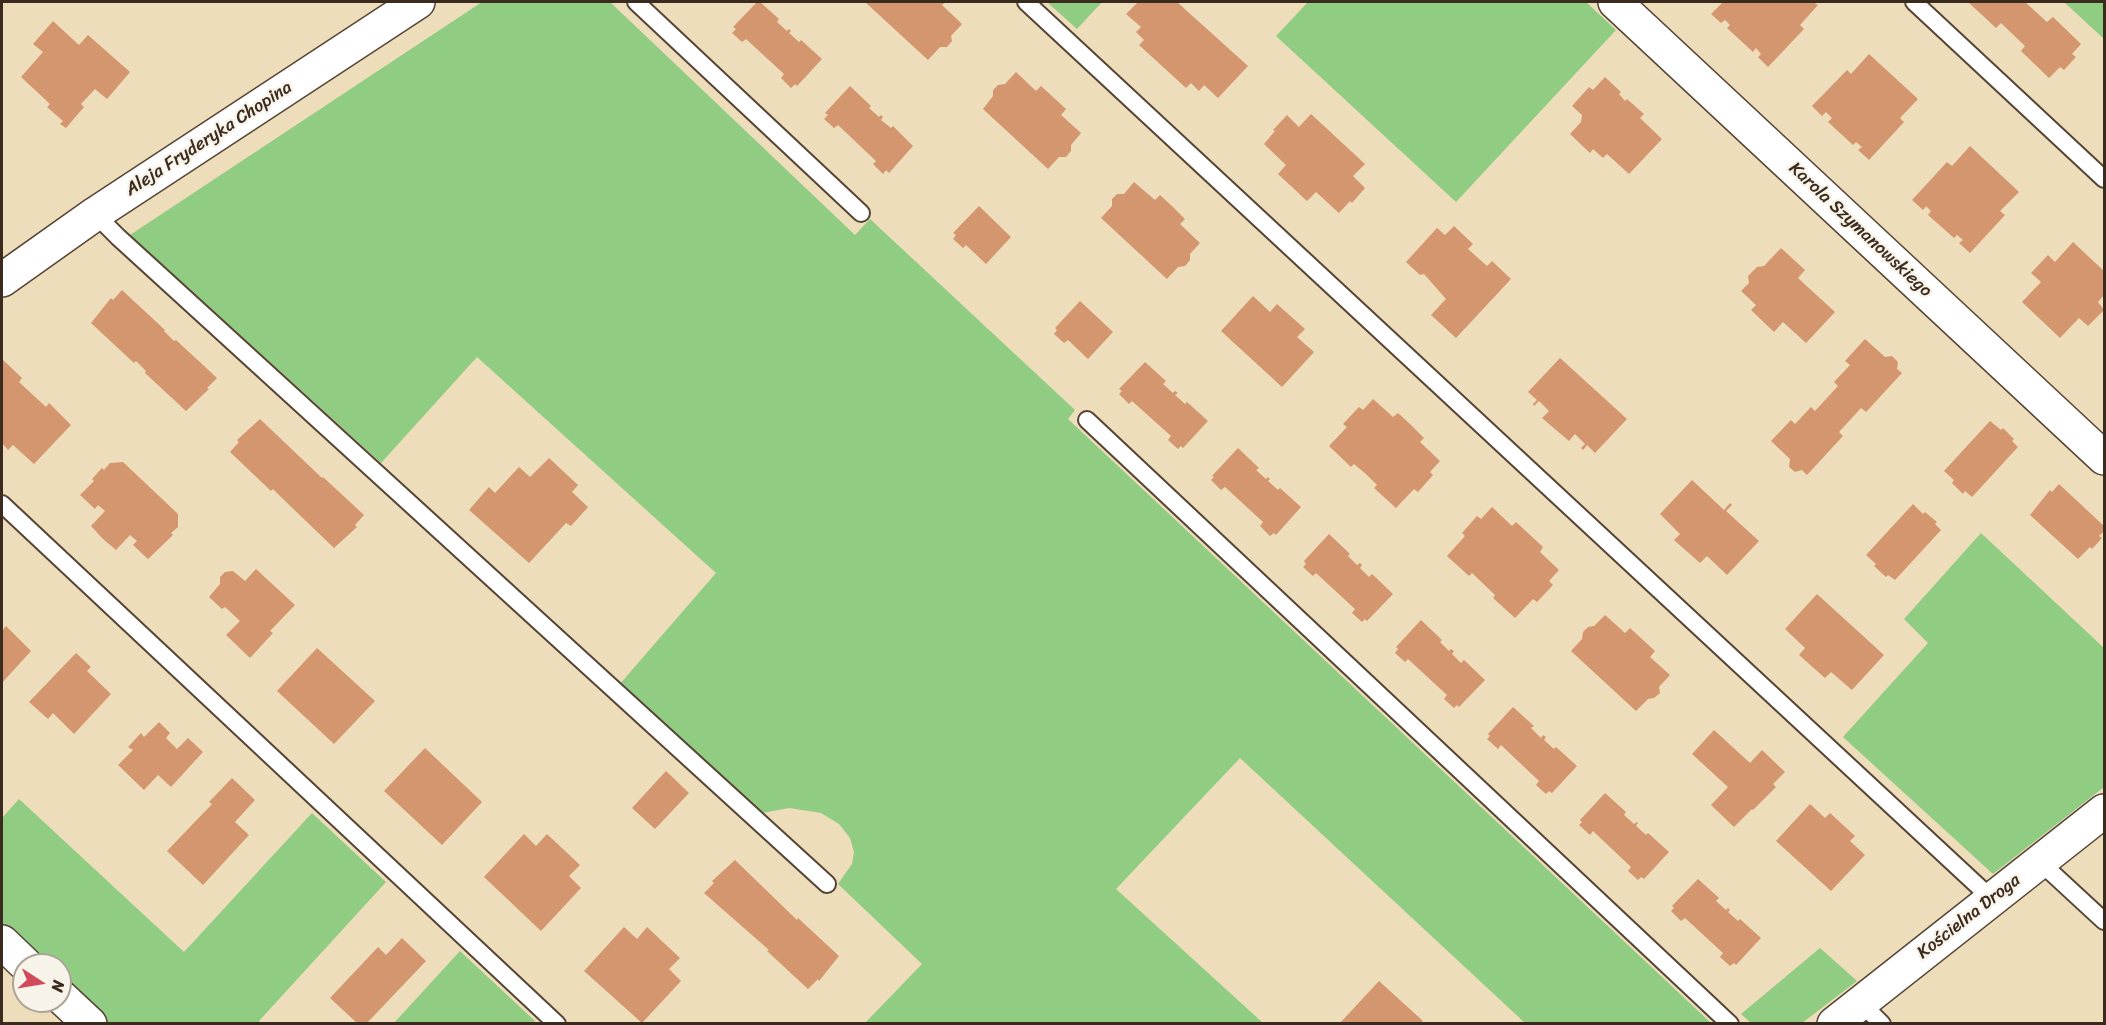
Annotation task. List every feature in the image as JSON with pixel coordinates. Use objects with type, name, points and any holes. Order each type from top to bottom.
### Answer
[{"type":"street","name":"Aleja Fryderyka Chopina","points":[[2,280],[95,214],[418,2]]},
{"type":"street","name":"Karola Szymanowskiego","points":[[1615,2],[2104,458]]},
{"type":"street","name":"Kościelna Droga","points":[[1834,1023],[1871,1013],[1992,899],[2104,811]]},
{"type":"street","points":[[2,942],[13,953]]},
{"type":"street","points":[[72,1007],[90,1023]]},
{"type":"lane","points":[[636,2],[861,213]]},
{"type":"lane","points":[[1026,2],[1992,899]]},
{"type":"lane","points":[[1914,2],[2104,179]]},
{"type":"lane","points":[[95,214],[826,884]]},
{"type":"lane","points":[[1087,420],[1730,1023]]},
{"type":"lane","points":[[2,504],[557,1023]]},
{"type":"lane","points":[[2039,861],[2104,921]]},
{"type":"green space","points":[[482,2],[610,2],[855,235],[870,219],[1075,410],[1068,419],[1711,1023],[1525,1023],[1240,758],[1116,889],[1263,1023],[865,1023],[922,964],[838,884],[852,864],[854,852],[850,838],[839,824],[821,813],[789,808],[757,814],[619,685],[716,573],[477,357],[381,463],[130,235]]},
{"type":"green space","points":[[1047,2],[1102,2],[1077,29]]},
{"type":"green space","points":[[1308,2],[1586,2],[1616,30],[1456,202],[1276,36]]},
{"type":"green space","points":[[2064,2],[2104,2],[2104,39]]},
{"type":"green space","points":[[1981,533],[2104,648],[2104,787],[1993,874],[1843,737],[1928,643],[1904,619]]},
{"type":"green space","points":[[19,799],[184,952],[312,813],[386,882],[259,1021],[261,1023],[106,1023],[72,991],[72,953],[30,953],[2,926],[2,818]]},
{"type":"green space","points":[[1820,948],[1857,981],[1802,1023],[1751,1023],[1741,1014]]},
{"type":"green space","points":[[460,951],[535,1021],[533,1023],[394,1023]]},
{"type":"building","points":[[757,2],[760,2],[779,19],[777,22],[787,31],[789,29],[791,31],[789,33],[799,42],[801,40],[822,59],[797,86],[795,84],[791,88],[781,78],[784,74],[746,39],[742,42],[732,33],[736,29],[733,27]]},
{"type":"building","points":[[865,2],[945,2],[942,5],[962,24],[951,36],[952,41],[947,47],[940,47],[928,60]]},
{"type":"building","points":[[1138,2],[1177,2],[1248,66],[1218,98],[1204,85],[1199,91],[1191,83],[1186,88],[1139,45],[1144,40],[1136,32],[1141,27],[1126,14]]},
{"type":"building","points":[[1723,2],[1813,2],[1818,5],[1800,25],[1804,29],[1768,67],[1758,57],[1761,54],[1756,48],[1753,52],[1727,28],[1730,25],[1725,20],[1721,23],[1711,14]]},
{"type":"building","points":[[1968,2],[2025,2],[2047,22],[2053,17],[2081,44],[2072,54],[2076,57],[2064,70],[2060,67],[2049,78],[2021,51],[2025,46],[2001,23],[1996,28]]},
{"type":"building","points":[[53,21],[79,45],[88,35],[130,72],[107,99],[95,89],[81,104],[84,107],[66,128],[60,124],[63,121],[47,107],[50,104],[21,77],[43,52],[33,44]]},
{"type":"building","points":[[1869,54],[1918,99],[1900,118],[1904,122],[1869,160],[1858,150],[1862,147],[1856,142],[1853,145],[1828,122],[1832,118],[1826,112],[1822,116],[1812,106],[1847,70],[1851,74]]},
{"type":"building","points":[[1016,72],[1036,91],[1041,86],[1066,109],[1061,115],[1081,133],[1071,145],[1071,151],[1066,157],[1059,157],[1048,169],[983,109],[993,96],[993,90],[998,85],[1005,84]]},
{"type":"building","points":[[1605,77],[1621,92],[1619,94],[1625,101],[1627,99],[1644,114],[1640,118],[1662,139],[1629,174],[1607,154],[1603,158],[1593,149],[1590,153],[1570,134],[1581,122],[1582,115],[1572,106],[1589,87],[1593,90]]},
{"type":"building","points":[[850,86],[871,106],[869,108],[879,117],[881,115],[883,117],[881,120],[891,128],[893,126],[913,146],[889,173],[886,170],[883,174],[873,164],[876,161],[838,125],[834,128],[824,119],[828,115],[825,113]]},
{"type":"building","points":[[1311,114],[1365,164],[1353,176],[1365,188],[1352,203],[1350,201],[1339,213],[1316,192],[1307,201],[1278,174],[1286,165],[1264,144],[1287,115],[1299,127]]},
{"type":"building","points":[[1970,146],[2019,192],[2000,211],[2005,215],[1970,253],[1959,243],[1963,240],[1957,235],[1954,238],[1928,215],[1931,211],[1926,206],[1923,210],[1912,200],[1947,162],[1952,166]]},
{"type":"building","points":[[1134,182],[1155,200],[1160,195],[1173,207],[1185,219],[1180,224],[1200,243],[1190,254],[1190,260],[1185,266],[1178,267],[1167,279],[1101,218],[1112,206],[1112,199],[1117,194],[1124,194]]},
{"type":"building","points":[[979,206],[1011,237],[986,264],[966,245],[963,248],[953,239],[956,235],[953,233]]},
{"type":"building","points":[[1454,226],[1473,244],[1468,249],[1487,266],[1492,261],[1511,279],[1456,338],[1431,315],[1446,299],[1424,274],[1420,275],[1406,262],[1437,228],[1445,235]]},
{"type":"building","points":[[2073,242],[2104,271],[2104,295],[2098,302],[2104,310],[2088,326],[2079,318],[2060,338],[2022,302],[2041,282],[2031,273],[2048,255],[2055,262]]},
{"type":"building","points":[[1781,248],[1805,270],[1798,278],[1835,312],[1806,343],[1783,322],[1774,332],[1751,310],[1756,305],[1741,291],[1749,283],[1748,276],[1757,267],[1764,266]]},
{"type":"building","points":[[122,290],[174,341],[176,340],[217,378],[186,411],[145,373],[146,371],[136,361],[134,363],[91,323],[111,298],[113,300]]},
{"type":"building","points":[[1253,296],[1270,312],[1277,304],[1305,329],[1297,337],[1314,352],[1282,387],[1221,331]]},
{"type":"building","points":[[1080,301],[1113,332],[1088,359],[1068,340],[1064,343],[1054,334],[1057,330],[1055,328]]},
{"type":"building","points":[[1865,339],[1885,357],[1892,356],[1898,362],[1897,369],[1902,373],[1866,412],[1861,408],[1839,432],[1843,436],[1807,475],[1802,470],[1795,472],[1789,467],[1790,459],[1771,441],[1791,420],[1795,424],[1811,407],[1815,411],[1838,386],[1834,382],[1850,365],[1845,361]]},
{"type":"building","points":[[1560,358],[1627,419],[1595,453],[1587,445],[1583,450],[1581,448],[1585,444],[1575,434],[1569,441],[1542,418],[1549,411],[1539,401],[1534,406],[1537,400],[1528,392]]},
{"type":"building","points":[[2,359],[22,378],[19,382],[46,407],[49,403],[71,425],[34,464],[13,445],[8,450],[2,443]]},
{"type":"building","points":[[1145,362],[1166,381],[1163,384],[1173,393],[1175,391],[1178,393],[1175,395],[1185,404],[1187,402],[1208,421],[1183,448],[1181,446],[1178,449],[1168,440],[1171,436],[1132,401],[1129,404],[1119,394],[1122,391],[1119,389]]},
{"type":"building","points":[[1373,399],[1393,417],[1398,413],[1411,425],[1424,438],[1420,442],[1440,461],[1430,472],[1433,475],[1418,492],[1414,489],[1396,508],[1374,488],[1377,485],[1366,474],[1354,464],[1351,467],[1329,446],[1347,427],[1343,424],[1359,407],[1363,410]]},
{"type":"building","points":[[260,419],[364,515],[355,525],[357,527],[334,548],[273,489],[271,491],[230,452],[239,442],[237,440]]},
{"type":"building","points":[[1990,421],[2001,430],[2003,428],[2014,439],[2012,441],[2018,447],[1972,497],[1965,491],[1963,494],[1952,483],[1954,480],[1944,471]]},
{"type":"building","points":[[1238,448],[1259,468],[1256,470],[1266,479],[1268,477],[1270,479],[1268,481],[1278,490],[1280,488],[1301,507],[1276,535],[1274,533],[1270,536],[1260,526],[1263,522],[1225,487],[1221,490],[1211,480],[1214,477],[1212,476]]},
{"type":"building","points":[[549,458],[578,485],[572,492],[588,507],[571,526],[566,523],[529,563],[469,510],[489,487],[495,493],[519,467],[530,477]]},
{"type":"building","points":[[123,462],[178,514],[178,527],[171,533],[173,535],[148,559],[133,545],[137,541],[130,535],[116,550],[103,539],[91,526],[105,511],[98,505],[95,509],[80,495],[94,481],[92,479],[102,468],[104,470],[110,463]]},
{"type":"building","points":[[1692,480],[1724,510],[1730,503],[1732,505],[1726,511],[1759,541],[1727,575],[1707,556],[1700,563],[1674,540],[1680,534],[1660,514]]},
{"type":"building","points":[[2059,484],[2104,526],[2104,531],[2099,536],[2102,538],[2078,559],[2030,515],[2050,490],[2052,492]]},
{"type":"building","points":[[1913,504],[1923,514],[1925,512],[1937,522],[1935,524],[1941,530],[1895,580],[1888,575],[1886,577],[1866,555]]},
{"type":"building","points":[[1492,507],[1512,526],[1516,522],[1543,547],[1540,552],[1559,570],[1549,581],[1553,585],[1537,602],[1533,599],[1515,618],[1493,598],[1495,595],[1472,573],[1469,576],[1447,556],[1465,536],[1462,533],[1477,516],[1481,519]]},
{"type":"building","points":[[1329,534],[1350,554],[1348,556],[1357,565],[1360,563],[1362,565],[1360,568],[1369,577],[1372,574],[1393,594],[1367,621],[1365,619],[1362,622],[1352,613],[1355,609],[1316,573],[1313,576],[1303,567],[1306,564],[1304,561]]},
{"type":"building","points":[[256,569],[295,605],[270,631],[273,633],[250,658],[226,635],[240,621],[225,607],[222,609],[209,597],[220,584],[220,577],[225,572],[233,571],[245,581]]},
{"type":"building","points":[[1817,594],[1884,655],[1852,690],[1831,672],[1825,678],[1799,655],[1805,648],[1785,629]]},
{"type":"building","points":[[1605,615],[1625,633],[1630,628],[1655,651],[1650,657],[1670,675],[1659,687],[1660,693],[1648,699],[1636,711],[1571,651],[1582,639],[1583,632],[1588,627],[1594,626]]},
{"type":"building","points":[[1421,620],[1442,640],[1440,642],[1449,651],[1451,649],[1454,651],[1452,654],[1461,663],[1464,660],[1485,680],[1459,707],[1457,705],[1454,708],[1444,699],[1447,695],[1408,659],[1405,662],[1395,653],[1398,649],[1396,647]]},
{"type":"building","points":[[6,626],[31,651],[2,683],[2,631]]},
{"type":"building","points":[[317,648],[375,701],[334,744],[277,691]]},
{"type":"building","points":[[76,653],[91,667],[87,671],[111,694],[74,734],[53,713],[48,719],[29,702]]},
{"type":"building","points":[[1513,707],[1534,726],[1531,728],[1541,738],[1543,735],[1546,737],[1544,740],[1554,749],[1556,747],[1577,766],[1552,793],[1549,791],[1546,794],[1536,785],[1539,781],[1501,745],[1498,749],[1487,739],[1490,736],[1488,734]]},
{"type":"building","points":[[159,722],[170,733],[166,738],[177,749],[188,738],[203,752],[171,787],[158,775],[144,790],[118,765],[133,750],[128,747],[141,733],[144,737]]},
{"type":"building","points":[[1714,730],[1750,763],[1762,750],[1785,772],[1773,784],[1776,787],[1734,827],[1711,805],[1728,787],[1692,754]]},
{"type":"building","points":[[425,748],[482,802],[442,845],[384,791]]},
{"type":"building","points":[[666,771],[689,793],[655,829],[632,808]]},
{"type":"building","points":[[232,778],[255,800],[235,822],[249,835],[203,885],[167,851],[212,804],[209,802]]},
{"type":"building","points":[[1605,793],[1626,812],[1624,815],[1634,824],[1637,822],[1636,826],[1646,835],[1648,833],[1669,852],[1644,879],[1641,877],[1638,880],[1628,871],[1631,867],[1593,831],[1590,835],[1579,825],[1582,822],[1580,820]]},
{"type":"building","points":[[1810,804],[1825,818],[1830,813],[1855,836],[1850,841],[1865,855],[1831,891],[1776,841]]},
{"type":"building","points":[[524,834],[536,846],[547,834],[580,865],[569,876],[581,888],[541,931],[484,877]]},
{"type":"building","points":[[735,860],[797,920],[798,918],[839,956],[819,981],[818,979],[808,989],[767,951],[769,950],[704,893],[714,883],[712,881]]},
{"type":"building","points":[[1698,879],[1719,898],[1716,901],[1726,910],[1728,908],[1730,910],[1728,912],[1738,921],[1740,919],[1761,938],[1736,965],[1734,963],[1730,966],[1720,957],[1723,953],[1685,918],[1681,921],[1671,911],[1674,908],[1672,906]]},
{"type":"building","points":[[624,927],[637,939],[647,927],[680,958],[669,969],[681,981],[642,1023],[584,971]]},
{"type":"building","points":[[402,938],[426,961],[367,1023],[357,1023],[330,998],[378,947],[386,955]]},
{"type":"building","points":[[1379,981],[1423,1021],[1420,1023],[1340,1023]]}]
